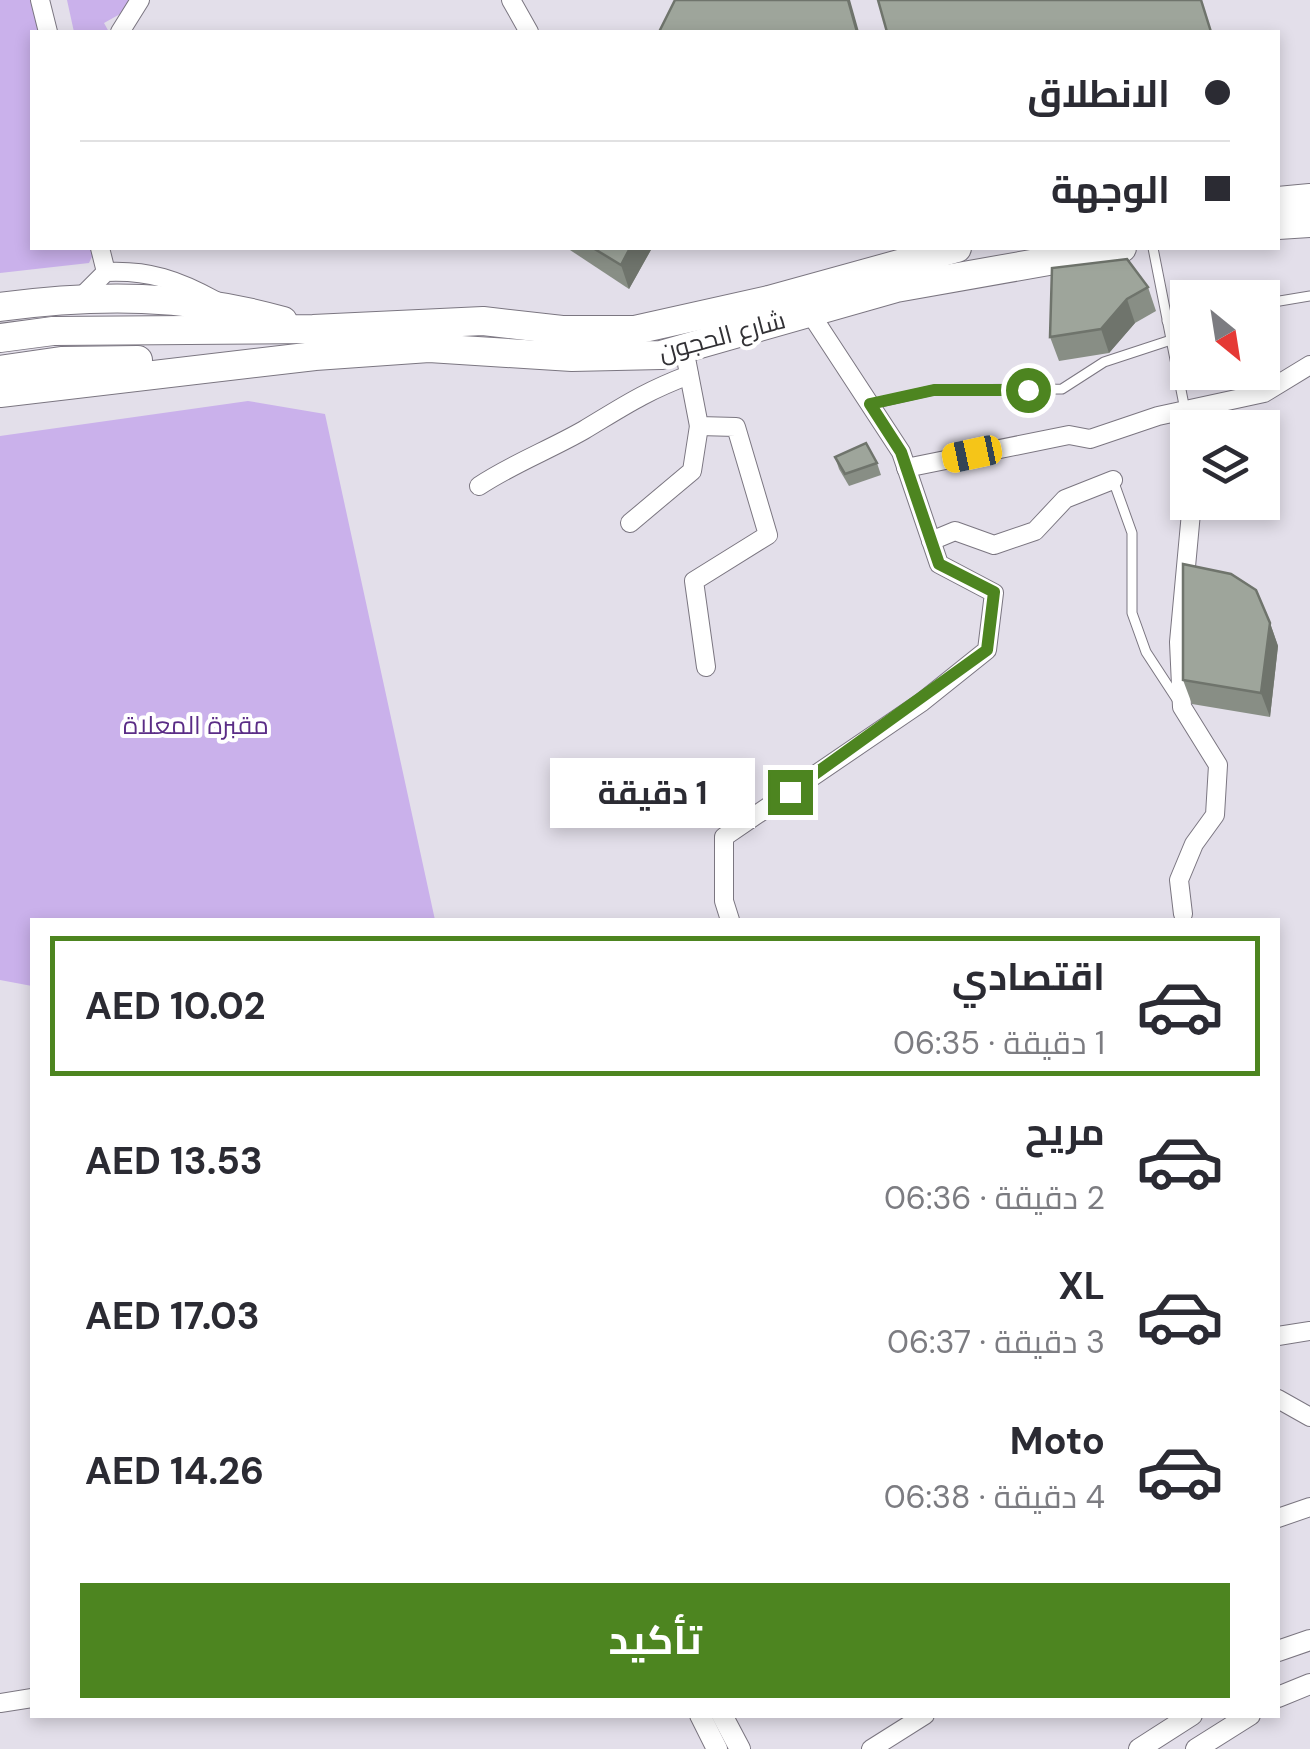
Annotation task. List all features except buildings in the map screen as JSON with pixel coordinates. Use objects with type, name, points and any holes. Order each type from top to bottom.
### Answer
[{"type":"main road","points":[[1280,201],[1310,198]]},
{"type":"main road","points":[[1280,226],[1310,224]]},
{"type":"main road","name":"شارع الحجون","points":[[314,343],[483,321],[562,330],[634,330],[769,300],[950,250]]},
{"type":"main road","name":"شارع الحجون","points":[[314,343],[572,357],[661,355],[687,362],[810,312],[896,288],[1111,250]]},
{"type":"main road","points":[[0,307],[82,296],[221,303],[314,343]]},
{"type":"main road","points":[[0,338],[53,331],[314,343]]},
{"type":"main road","points":[[0,370],[61,361],[314,343]]},
{"type":"main road","points":[[0,393],[314,343]]},
{"type":"street","points":[[40,0],[48,30]]},
{"type":"street","points":[[121,30],[140,0]]},
{"type":"street","points":[[511,0],[528,30]]},
{"type":"street","points":[[100,250],[106,272]]},
{"type":"street","points":[[82,296],[106,272]]},
{"type":"street","points":[[106,272],[173,278],[221,303]]},
{"type":"street","points":[[729,918],[724,901],[724,836],[922,702],[987,650],[994,592],[939,564],[906,468],[810,312]]},
{"type":"street","points":[[478,486],[518,461],[582,430],[687,362],[698,426],[692,470],[630,522]]},
{"type":"street","points":[[1212,410],[1264,392],[1310,365]]},
{"type":"street","points":[[906,468],[1070,434],[1090,439],[1170,422]]},
{"type":"street","points":[[698,426],[736,427],[768,535],[694,582],[706,667]]},
{"type":"street","points":[[931,541],[954,531],[994,545],[1035,531],[1065,499],[1113,480]]},
{"type":"street","points":[[1183,914],[1180,880],[1194,844],[1214,814],[1218,765],[1182,708],[1179,642],[1190,520]]},
{"type":"street","points":[[1280,1336],[1310,1331]]},
{"type":"street","points":[[1280,1400],[1310,1417]]},
{"type":"street","points":[[1280,1517],[1310,1507]]},
{"type":"street","points":[[1280,1650],[1310,1640]]},
{"type":"street","points":[[1280,1697],[1310,1684]]},
{"type":"street","points":[[0,1703],[30,1698]]},
{"type":"street","points":[[702,1718],[717,1749]]},
{"type":"street","points":[[724,1718],[740,1749]]},
{"type":"street","points":[[871,1749],[921,1718]]},
{"type":"street","points":[[1139,1749],[1187,1718]]},
{"type":"street","points":[[1196,1749],[1245,1718]]},
{"type":"lane","points":[[1153,250],[1170,334]]},
{"type":"lane","points":[[1280,301],[1310,296]]},
{"type":"lane","points":[[870,404],[934,390],[1062,389],[1104,362],[1170,340]]},
{"type":"lane","points":[[1113,480],[1132,533],[1132,613],[1146,652],[1182,708]]},
{"type":"green space","points":[[0,0],[40,0],[48,30],[30,30],[30,250],[95,250],[89,263],[0,273]]},
{"type":"green space","points":[[67,0],[136,0],[138,4],[104,23],[108,30],[74,30]]},
{"type":"green space","name":"مقبرة المعلاة","points":[[248,401],[325,414],[435,918],[30,918],[30,986],[0,980],[0,436]]},
{"type":"route","points":[[790,792],[922,702],[987,650],[993,624],[994,592],[939,564],[901,452],[870,404],[934,390],[1028,390]]}]
